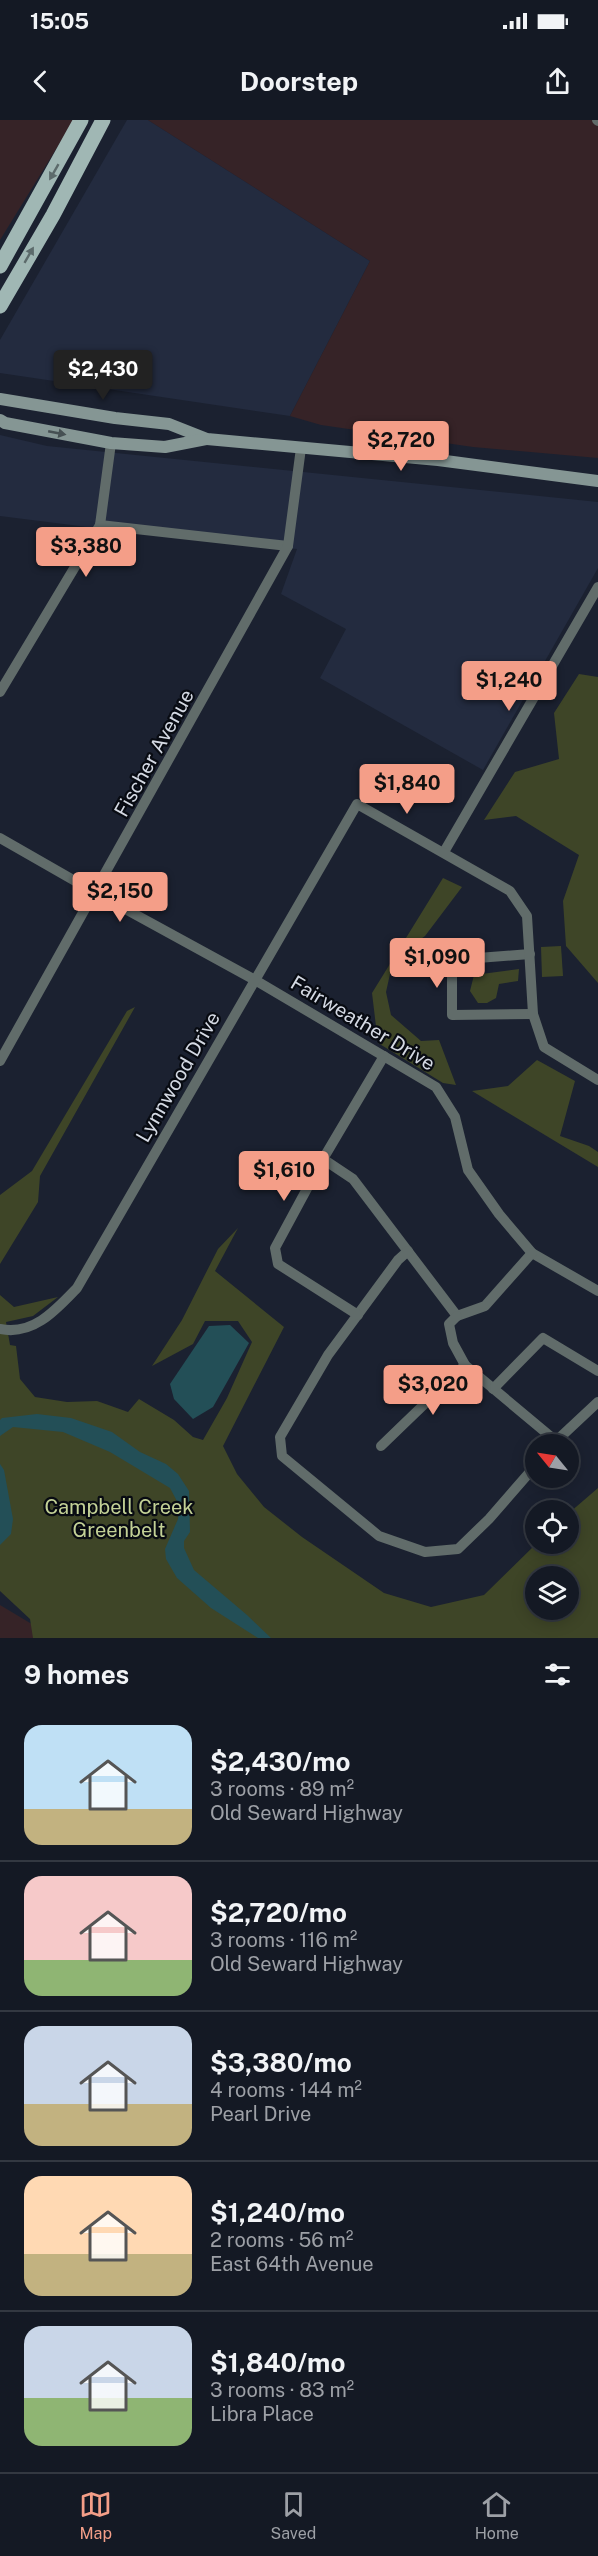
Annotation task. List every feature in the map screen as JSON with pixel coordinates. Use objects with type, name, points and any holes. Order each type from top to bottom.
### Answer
[{"type":"main road","points":[[0,266],[81,120]]},
{"type":"main road","points":[[0,306],[53,215],[103,120]]},
{"type":"main road","points":[[0,399],[116,418],[169,424],[207,439],[438,460],[598,481]]},
{"type":"main road","points":[[0,420],[5,423],[111,443],[165,447],[207,439]]},
{"type":"street","points":[[0,692],[100,525],[111,443]]},
{"type":"street","name":"Fischer Avenue","points":[[0,1061],[288,546],[301,448]]},
{"type":"street","points":[[100,525],[288,546]]},
{"type":"street","points":[[598,587],[444,852],[510,891],[528,916],[533,1014],[544,1047],[598,1080]]},
{"type":"street","name":"Lynnwood Drive","points":[[0,1329],[32,1328],[53,1313],[77,1288],[357,804],[444,852]]},
{"type":"street","name":"Fairweather Drive","points":[[0,838],[255,980],[436,1087],[455,1117],[468,1170],[499,1214],[532,1253],[598,1291]]},
{"type":"street","points":[[530,954],[452,960],[452,1015],[533,1014]]},
{"type":"street","points":[[358,1315],[278,1264],[275,1248],[323,1159],[384,1056]]},
{"type":"street","points":[[323,1159],[353,1179],[458,1316]]},
{"type":"street","points":[[408,1251],[398,1260],[328,1355],[280,1437],[282,1456],[379,1536],[425,1552],[458,1549],[489,1519],[525,1478]]},
{"type":"street","points":[[532,1253],[485,1306],[458,1316],[448,1324],[453,1343],[465,1365],[544,1434]]},
{"type":"street","points":[[492,1389],[543,1338],[598,1371]]},
{"type":"street","points":[[381,1446],[465,1365]]},
{"type":"street","points":[[564,1434],[598,1402]]},
{"type":"shaded area","points":[[0,120],[74,120],[0,240]]},
{"type":"shaded area","points":[[127,120],[148,120],[370,261],[290,416],[0,373],[0,340]]},
{"type":"shaded area","points":[[148,120],[598,120],[598,458],[473,447],[321,425],[290,416],[370,261]]},
{"type":"shaded area","points":[[0,435],[47,446],[598,502],[598,568],[483,770],[320,678],[346,629],[281,594],[297,549],[0,516]]},
{"type":"shaded area","points":[[230,1325],[249,1343],[213,1407],[193,1419],[174,1399],[170,1384],[209,1326]]},
{"type":"shaded area","points":[[37,1414],[71,1418],[112,1432],[140,1452],[166,1464],[178,1474],[189,1491],[190,1532],[184,1541],[184,1548],[194,1570],[271,1638],[258,1638],[211,1608],[177,1578],[166,1559],[165,1549],[178,1519],[179,1505],[170,1488],[110,1452],[63,1432],[13,1427],[0,1436],[2,1418]]},
{"type":"shaded area","points":[[0,1464],[4,1470],[13,1519],[11,1534],[0,1545]]},
{"type":"shaded area","points":[[0,1605],[55,1638],[0,1638]]},
{"type":"green space","points":[[579,674],[598,677],[598,983],[566,946],[563,901],[579,855],[516,816],[484,820],[515,772],[559,759],[554,713]]},
{"type":"green space","points":[[443,878],[462,887],[425,936],[408,948],[390,974],[386,992],[391,1015],[421,1041],[439,1040],[456,1085],[443,1083],[378,1043],[372,993]]},
{"type":"green space","points":[[561,946],[563,976],[542,977],[541,947]]},
{"type":"green space","points":[[519,969],[518,981],[499,984],[496,998],[487,1003],[478,1003],[470,991],[474,975]]},
{"type":"green space","points":[[135,1007],[40,1176],[38,1202],[0,1264],[0,1195],[32,1171],[127,1011]]},
{"type":"green space","points":[[537,1060],[575,1081],[560,1136],[589,1146],[598,1152],[598,1167],[472,1091],[508,1086]]},
{"type":"green space","name":"Campbell Creek Greenbelt","points":[[238,1228],[215,1271],[284,1327],[223,1446],[237,1474],[264,1507],[302,1537],[384,1593],[431,1607],[484,1595],[526,1554],[579,1554],[579,1504],[598,1488],[598,1638],[33,1638],[30,1619],[0,1591],[0,1295],[14,1307],[58,1297],[33,1316],[6,1322],[10,1345],[16,1346],[20,1379],[35,1397],[67,1402],[97,1401],[128,1412],[139,1399],[174,1420],[193,1437],[203,1440],[227,1398],[252,1342],[238,1321],[205,1321],[193,1344],[152,1366],[182,1320],[218,1249]]}]
